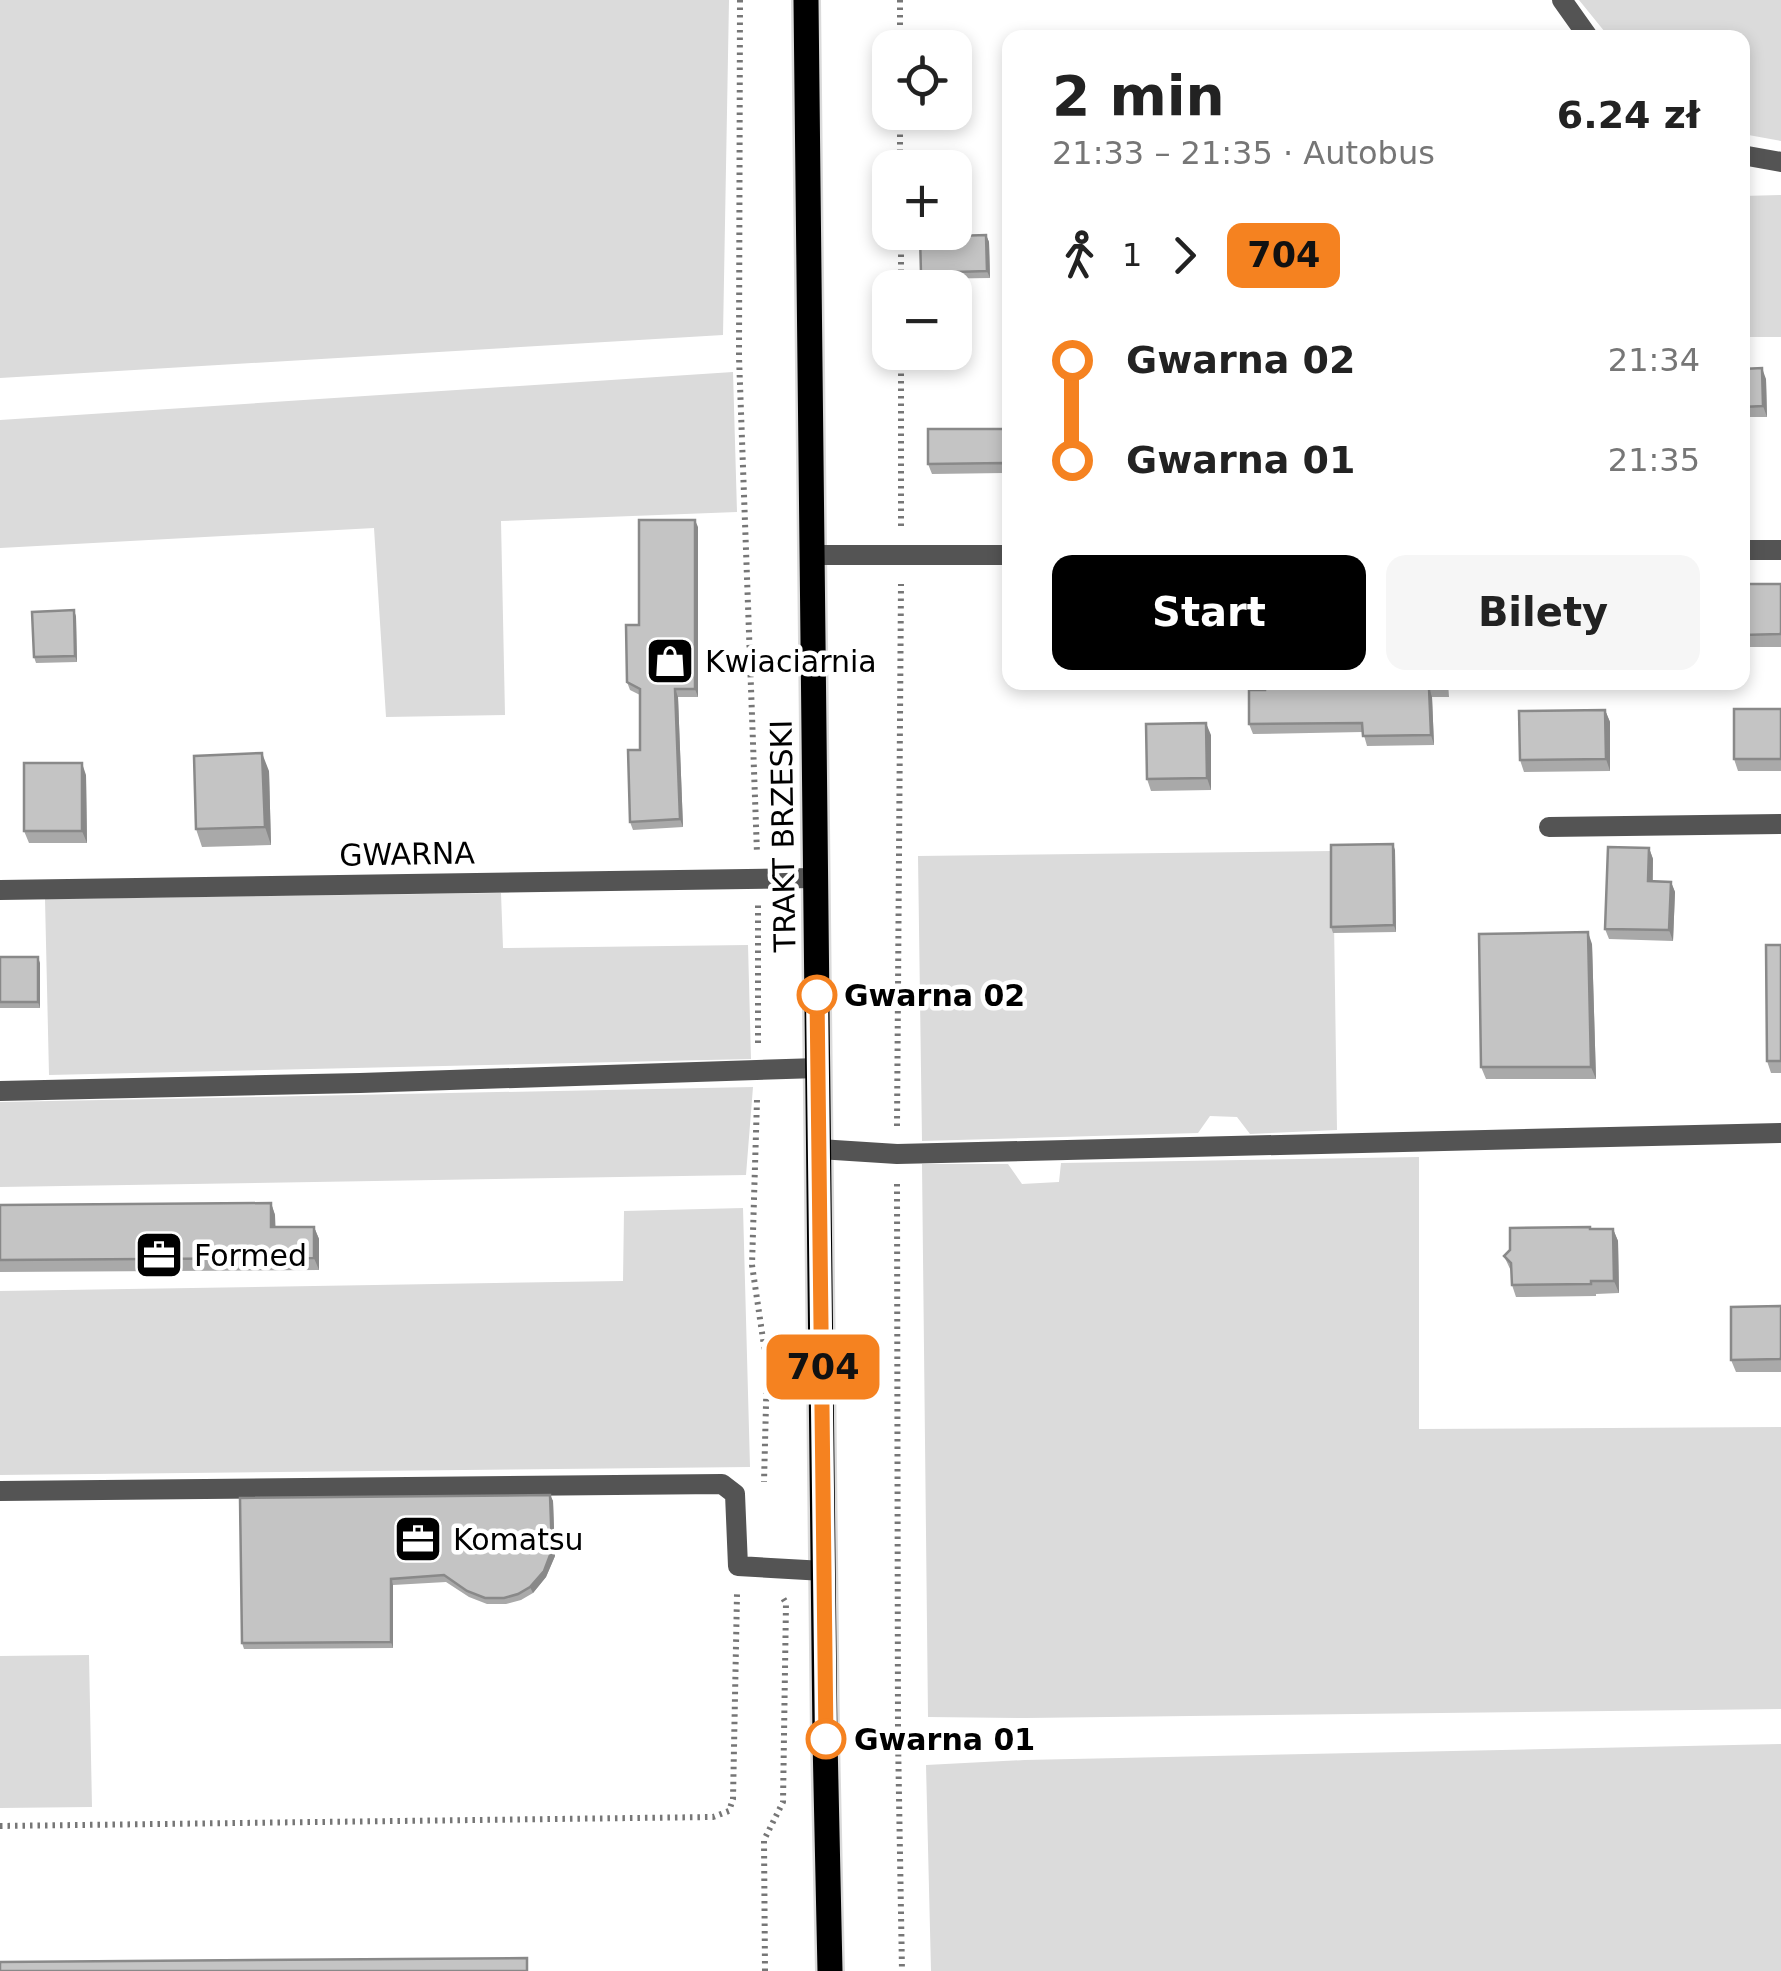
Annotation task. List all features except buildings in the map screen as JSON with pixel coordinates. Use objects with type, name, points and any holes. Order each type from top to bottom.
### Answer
[{"type":"main road","name":"TRAKT BRZESKI","points":[[806,0],[830,1971]]},
{"type":"street","points":[[1562,0],[1583,30]]},
{"type":"street","points":[[1750,156],[1781,162]]},
{"type":"street","points":[[1750,550],[1781,550]]},
{"type":"street","points":[[812,554],[1002,555]]},
{"type":"street","points":[[1549,827],[1781,824]]},
{"type":"street","name":"GWARNA","points":[[0,890],[816,878]]},
{"type":"street","points":[[0,1091],[818,1068]]},
{"type":"street","points":[[819,1149],[897,1154],[1781,1133]]},
{"type":"street","points":[[0,1490],[722,1484],[735,1494],[738,1566],[824,1571]]},
{"type":"path","points":[[740,0],[739,357],[758,878],[752,1265],[767,1366],[764,1494]]},
{"type":"path","points":[[900,0],[900,30]]},
{"type":"path","points":[[901,370],[897,1154],[902,1971]]},
{"type":"path","points":[[0,1826],[714,1817],[730,1811],[734,1799],[738,1566]]},
{"type":"path","points":[[762,1567],[786,1603],[784,1802],[764,1840],[766,1971]]},
{"type":"shaded area","points":[[0,0],[729,0],[723,335],[0,378]]},
{"type":"shaded area","points":[[1579,0],[1781,0],[1781,141],[1750,135],[1750,30],[1603,30]]},
{"type":"shaded area","points":[[1781,195],[1781,337],[1750,337],[1750,196]]},
{"type":"shaded area","points":[[733,372],[737,512],[501,521],[505,715],[386,717],[374,528],[0,548],[0,420]]},
{"type":"shaded area","points":[[1333,851],[1337,1130],[1250,1134],[1237,1117],[1210,1116],[1198,1133],[922,1141],[918,856]]},
{"type":"shaded area","points":[[501,893],[503,948],[748,945],[751,1059],[49,1075],[45,899]]},
{"type":"shaded area","points":[[753,1087],[746,1175],[0,1187],[0,1102]]},
{"type":"shaded area","points":[[1419,1157],[1419,1429],[1781,1427],[1781,1709],[928,1717],[922,1164],[1008,1164],[1022,1184],[1059,1182],[1061,1163]]},
{"type":"shaded area","points":[[743,1208],[750,1467],[0,1475],[0,1291],[623,1281],[624,1211]]},
{"type":"shaded area","points":[[89,1655],[92,1807],[0,1808],[0,1656]]},
{"type":"shaded area","points":[[1781,1744],[1781,1971],[931,1971],[926,1765]]},
{"type":"bus line","name":"704","points":[[817,995],[826,1739]]},
{"type":"place","name":"Kwiaciarnia","points":[[670,661]]},
{"type":"place","name":"Gwarna 02","points":[[817,995]]},
{"type":"place","name":"Formed","points":[[159,1255]]},
{"type":"place","name":"Komatsu","points":[[418,1539]]},
{"type":"place","name":"Gwarna 01","points":[[826,1739]]}]
